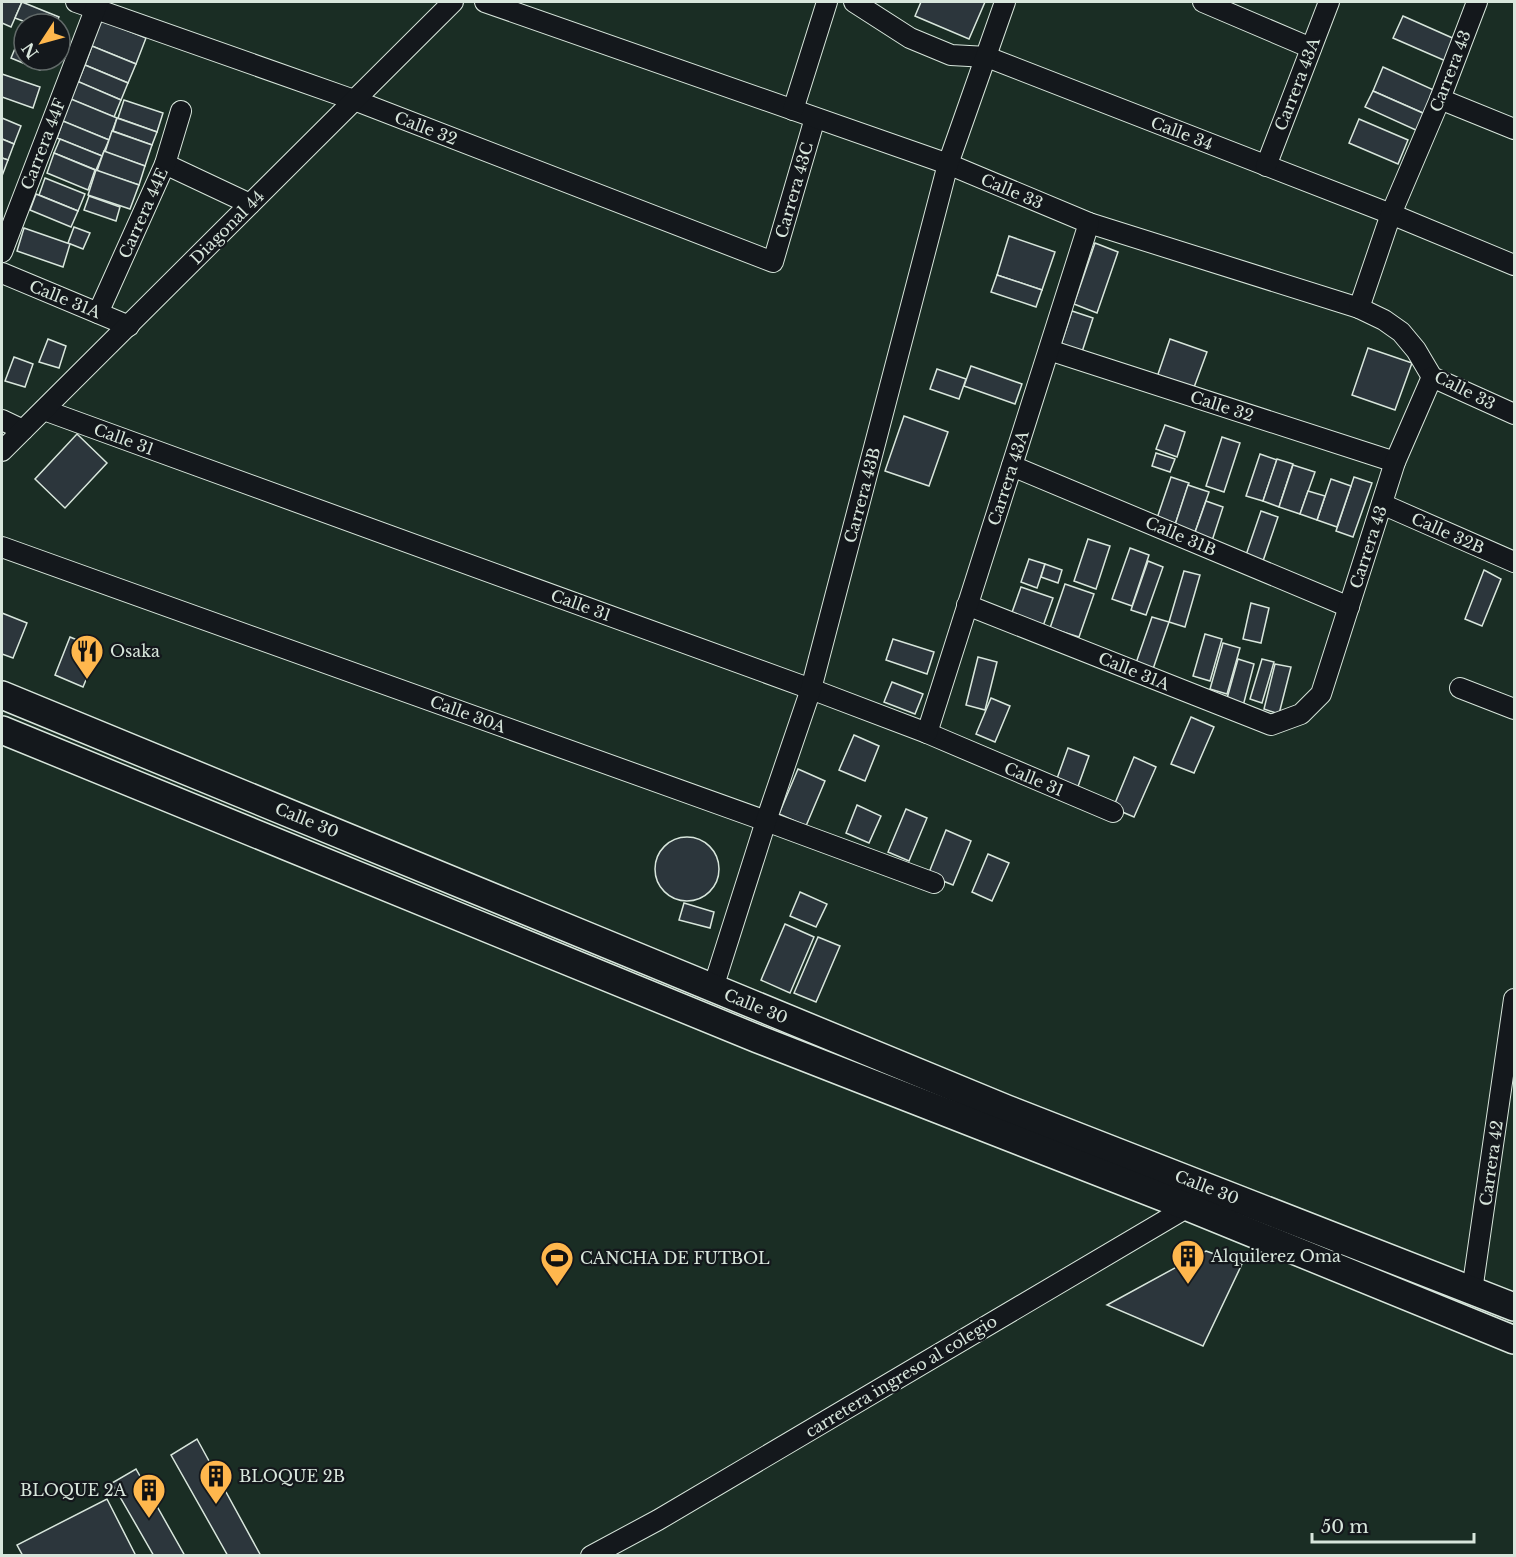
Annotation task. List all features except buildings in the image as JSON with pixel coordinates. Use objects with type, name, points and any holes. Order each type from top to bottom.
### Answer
[{"type":"main road","name":"Calle 30","points":[[2,695],[1007,1109],[1515,1340]]},
{"type":"main road","name":"Calle 30","points":[[2,730],[747,1035],[1193,1195],[1515,1307]]},
{"type":"street","name":"Calle 32","points":[[76,2],[97,4],[354,100],[773,262]]},
{"type":"street","name":"Diagonal 44","points":[[2,451],[453,2]]},
{"type":"street","name":"Calle 33","points":[[485,2],[948,164],[1089,223],[1359,308],[1384,320],[1401,332],[1416,350],[1432,377],[1515,414]]},
{"type":"street","points":[[793,110],[827,2]]},
{"type":"street","name":"Calle 34","points":[[854,2],[910,38],[951,55],[987,57],[1391,214],[1515,265]]},
{"type":"street","name":"Carrera 43B","points":[[713,988],[766,820],[811,689],[948,164],[1005,2]]},
{"type":"street","points":[[1203,2],[1311,48]]},
{"type":"street","name":"Carrera 43A","points":[[1266,166],[1329,2]]},
{"type":"street","name":"Carrera 43","points":[[1359,308],[1391,214],[1440,99],[1477,2]]},
{"type":"street","name":"Carrera 44F","points":[[2,252],[97,4]]},
{"type":"street","points":[[1440,99],[1515,129]]},
{"type":"street","name":"Carrera 44E","points":[[98,313],[165,164],[181,111]]},
{"type":"street","name":"Carrera 43C","points":[[773,262],[816,118]]},
{"type":"street","points":[[165,164],[250,204]]},
{"type":"street","name":"Carrera 43A","points":[[927,733],[1089,223]]},
{"type":"street","name":"Calle 31A","points":[[2,273],[129,326]]},
{"type":"street","name":"Calle 32","points":[[1049,350],[1395,462]]},
{"type":"street","name":"Carrera 43","points":[[1300,714],[1321,694],[1395,462],[1432,377]]},
{"type":"street","name":"Calle 31","points":[[44,410],[811,689],[927,733],[1113,812]]},
{"type":"street","points":[[2,420],[23,430]]},
{"type":"street","name":"Calle 31B","points":[[1012,466],[1349,607]]},
{"type":"street","name":"Calle 32B","points":[[1382,504],[1515,562]]},
{"type":"street","name":"Calle 30A","points":[[2,547],[766,820],[934,883]]},
{"type":"street","name":"Calle 31A","points":[[967,605],[1270,725],[1300,714]]},
{"type":"street","points":[[1460,688],[1515,709]]},
{"type":"street","name":"Carrera 42","points":[[1472,1291],[1515,999]]},
{"type":"street","name":"carretera ingreso al colegio","points":[[591,1556],[669,1514],[1193,1195]]},
{"type":"green space","points":[[2,2],[1514,2],[1514,1555],[2,1556]]},
{"type":"place","name":"Osaka","points":[[87,680]]},
{"type":"place","name":"Alquilerez Oma","points":[[1188,1285]]},
{"type":"place","name":"CANCHA DE FUTBOL","points":[[557,1287]]},
{"type":"place","name":"BLOQUE 2B","points":[[216,1505]]},
{"type":"place","name":"BLOQUE 2A","points":[[149,1519]]}]
